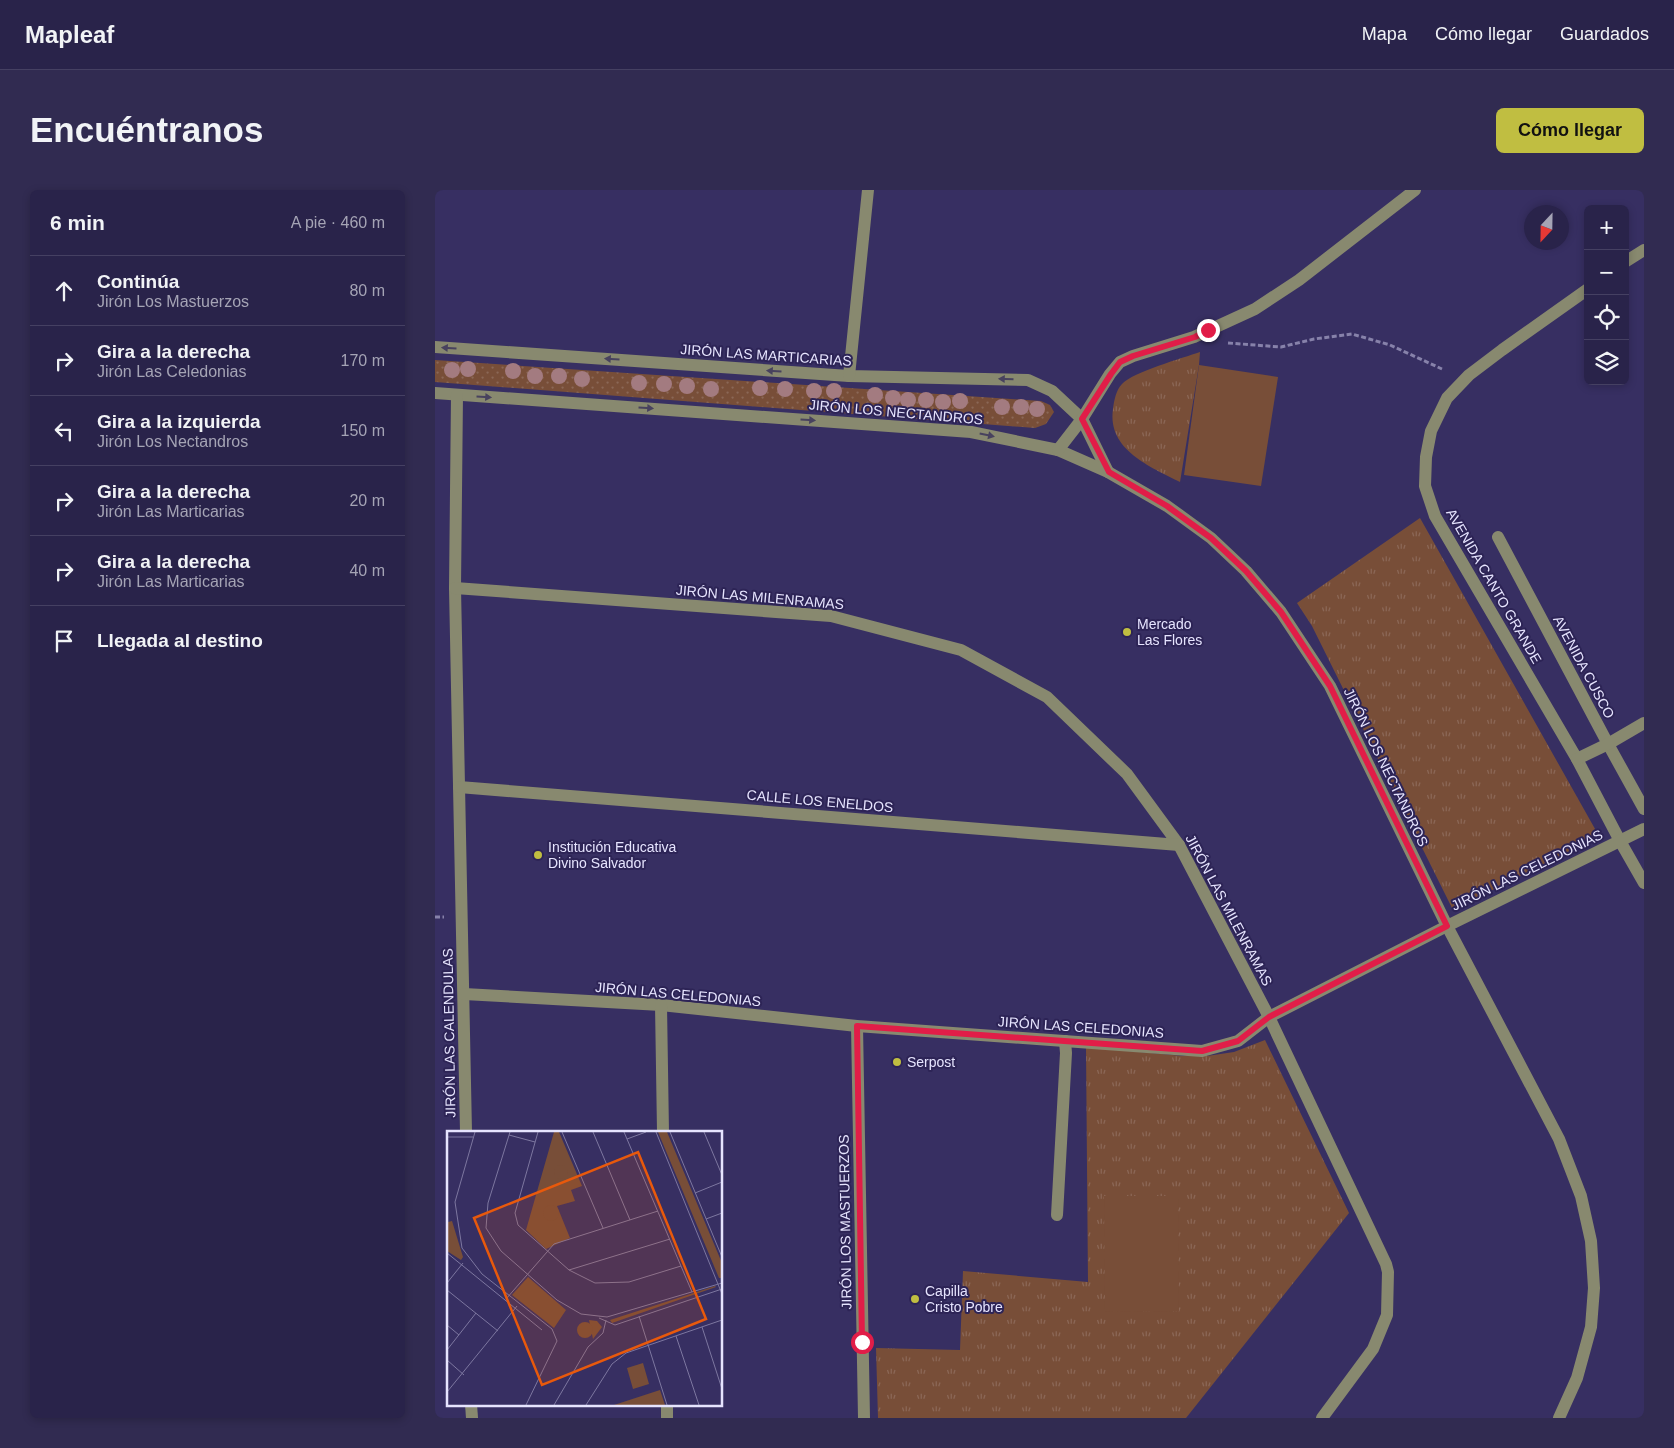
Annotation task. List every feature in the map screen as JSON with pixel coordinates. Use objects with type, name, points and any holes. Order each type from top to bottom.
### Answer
[{"type":"street","points":[[849,376],[868,190]]},
{"type":"street","points":[[1058,450],[1082,419],[1120,362],[1133,356],[1195,337],[1255,309],[1299,280],[1415,190]]},
{"type":"street","points":[[1629,259],[1644,250]]},
{"type":"street","name":"AVENIDA CANTO GRANDE","points":[[1584,292],[1469,375],[1447,398],[1431,431],[1426,457],[1425,486],[1435,516],[1577,758],[1644,883]]},
{"type":"street","name":"JIRÓN LAS MARTICARIAS","points":[[435,347],[849,376],[1028,380],[1052,391],[1082,419],[1109,472]]},
{"type":"street","name":"JIRÓN LOS NECTANDROS","points":[[435,393],[971,432],[1058,450],[1109,472],[1167,506],[1211,538],[1246,571],[1281,612],[1330,686],[1447,926],[1559,1139],[1581,1196],[1591,1241],[1595,1288],[1591,1327],[1577,1378],[1559,1418]]},
{"type":"street","name":"JIRÓN LAS CALENDULAS","points":[[457,395],[455,588],[466,1131]]},
{"type":"street","name":"AVENIDA CUSCO","points":[[1499,538],[1607,744],[1644,808]]},
{"type":"street","name":"JIRÓN LAS MILENRAMAS","points":[[455,588],[831,616],[961,650],[1047,697],[1127,774],[1179,845],[1269,1017],[1382,1256],[1387,1272],[1387,1315],[1373,1349],[1322,1418]]},
{"type":"street","points":[[1577,758],[1644,723]]},
{"type":"street","name":"CALLE LOS ENELDOS","points":[[459,787],[1179,845]]},
{"type":"street","name":"JIRÓN LAS CELEDONIAS","points":[[464,994],[661,1005],[857,1026],[1202,1051],[1238,1041],[1269,1017],[1447,926],[1644,829]]},
{"type":"street","points":[[661,1005],[663,1131]]},
{"type":"street","name":"JIRÓN LOS MASTUERZOS","points":[[857,1026],[864,1418]]},
{"type":"street","points":[[1057,1215],[1067,1053],[1065,1041]]},
{"type":"path","points":[[1227,343],[1281,347],[1353,334],[1390,345],[1442,369]]},
{"type":"green space","points":[[1200,352],[1180,482],[1144,463],[1124,446],[1117,436],[1113,423],[1113,406],[1118,389],[1128,379],[1147,370]]},
{"type":"green space","points":[[435,360],[1041,401],[1050,405],[1054,412],[1046,424],[1035,428],[435,382]]},
{"type":"green space","points":[[1199,365],[1278,377],[1261,486],[1184,475]]},
{"type":"green space","points":[[1420,518],[1599,836],[1453,910],[1312,626],[1297,603]]},
{"type":"green space","points":[[1265,1040],[1349,1213],[1186,1418],[878,1418],[876,1348],[960,1350],[963,1271],[1088,1282],[1086,1047],[1183,1056],[1207,1056],[1234,1052]]},
{"type":"green space","points":[[1104,1196],[1178,1196],[1179,1311],[1105,1312]]},
{"type":"place","name":"Mercado Las Flores","points":[[1127,632]]},
{"type":"place","name":"Institución Educativa Divino Salvador","points":[[538,855]]},
{"type":"place","name":"Serpost","points":[[897,1062]]},
{"type":"place","name":"Capilla Cristo Pobre","points":[[915,1299]]},
{"type":"route","points":[[862,1342],[857,1026],[1202,1051],[1238,1041],[1269,1017],[1447,926],[1330,686],[1281,612],[1246,571],[1211,538],[1167,506],[1109,472],[1082,419],[1120,362],[1174,342],[1195,337],[1208,330]]}]
